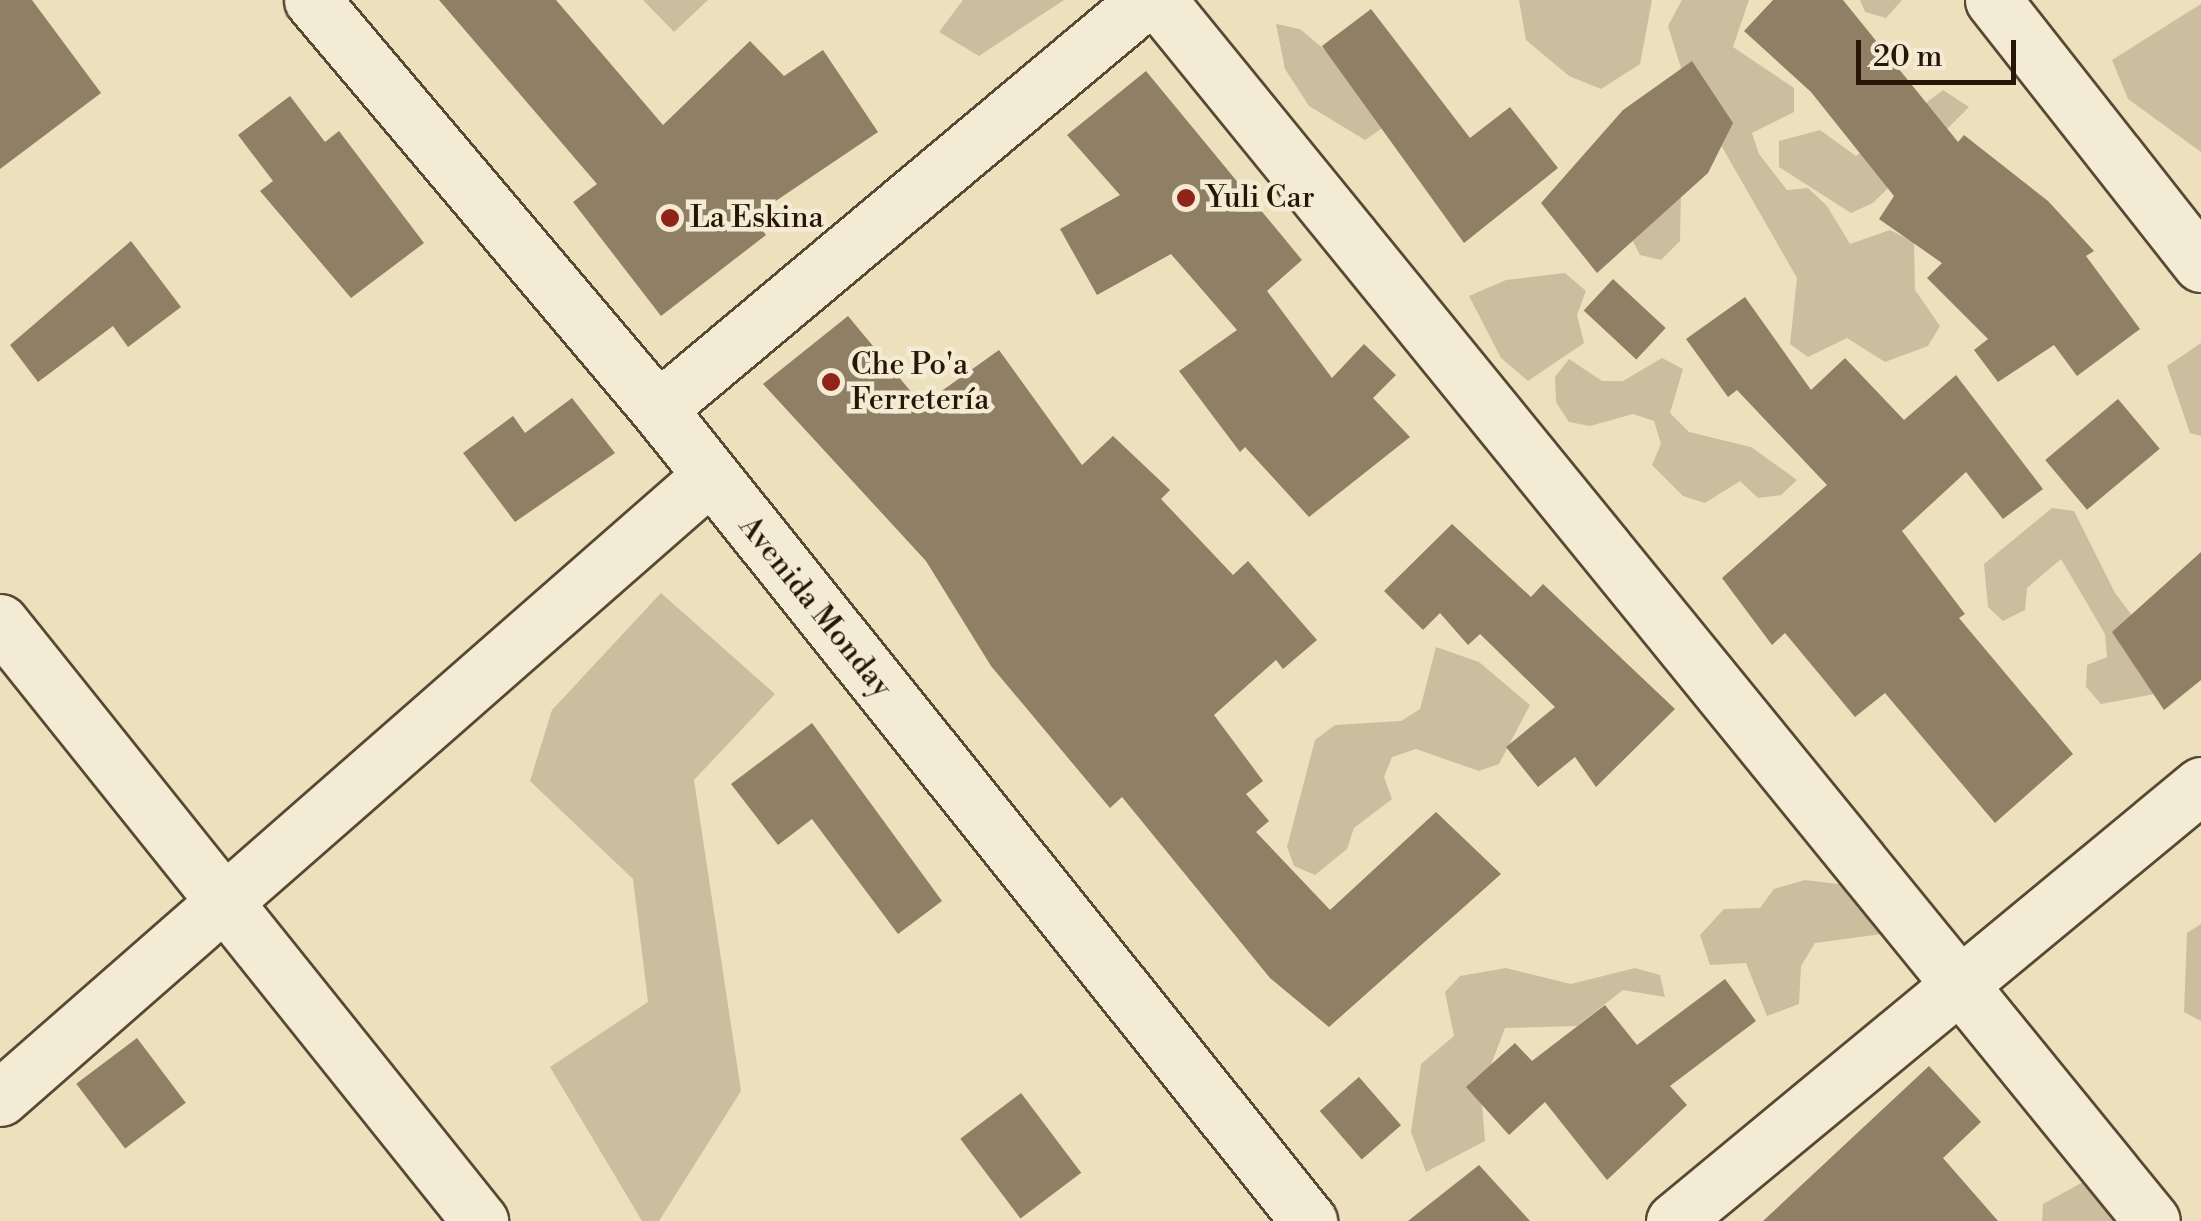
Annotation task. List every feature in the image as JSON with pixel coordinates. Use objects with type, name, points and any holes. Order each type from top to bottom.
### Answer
[{"type":"street","name":"Avenida Monday","points":[[312,0],[658,408],[1309,1221]]},
{"type":"street","points":[[658,408],[1146,0]]},
{"type":"street","points":[[1158,0],[1954,983],[2152,1221]]},
{"type":"street","points":[[1993,0],[2201,264]]},
{"type":"street","points":[[0,1098],[218,899],[710,476]]},
{"type":"street","points":[[0,622],[218,899],[480,1221]]},
{"type":"street","points":[[1674,1221],[1954,983],[2201,785]]},
{"type":"shaded area","points":[[643,0],[708,0],[674,32]]},
{"type":"shaded area","points":[[963,0],[1064,0],[979,56],[939,32]]},
{"type":"shaded area","points":[[1519,0],[1652,0],[1640,64],[1601,89],[1569,76],[1526,40]]},
{"type":"shaded area","points":[[1682,0],[1749,0],[1733,47],[1794,88],[1794,112],[1752,133],[1759,154],[1787,190],[1808,188],[1827,206],[1850,244],[1890,230],[1914,242],[1915,290],[1940,326],[1928,346],[1885,362],[1847,338],[1808,357],[1790,344],[1797,278],[1718,140],[1681,191],[1680,241],[1661,260],[1640,255],[1618,212],[1681,68],[1668,26]]},
{"type":"shaded area","points":[[1860,0],[1902,0],[1886,18],[1865,12]]},
{"type":"shaded area","points":[[2201,4],[2201,152],[2128,99],[2112,60]]},
{"type":"shaded area","points":[[1276,24],[1300,29],[1337,60],[1391,122],[1365,140],[1309,106],[1285,69]]},
{"type":"shaded area","points":[[1943,90],[1969,107],[1873,203],[1851,213],[1779,167],[1779,141],[1820,130],[1856,156]]},
{"type":"shaded area","points":[[1565,273],[1586,291],[1577,315],[1584,343],[1528,381],[1501,358],[1469,296],[1506,280]]},
{"type":"shaded area","points":[[2201,343],[2201,436],[2190,433],[2167,366]]},
{"type":"shaded area","points":[[1662,358],[1683,369],[1670,413],[1689,432],[1751,447],[1797,480],[1781,495],[1758,498],[1740,481],[1705,503],[1683,496],[1652,465],[1661,444],[1654,421],[1633,414],[1590,426],[1569,422],[1556,402],[1555,377],[1569,359],[1602,381],[1623,381]]},
{"type":"shaded area","points":[[2052,508],[2074,511],[2115,593],[2187,688],[2101,704],[2086,687],[2087,665],[2107,657],[2105,634],[2061,559],[2027,588],[2025,610],[2003,621],[1988,607],[1984,564]]},
{"type":"shaded area","points":[[661,593],[775,694],[694,780],[741,1091],[659,1221],[642,1221],[550,1067],[648,1002],[633,879],[530,781],[552,710]]},
{"type":"shaded area","points":[[1436,647],[1479,662],[1530,705],[1499,764],[1479,771],[1416,749],[1392,757],[1384,777],[1392,799],[1354,828],[1347,849],[1315,875],[1294,866],[1287,847],[1315,740],[1335,725],[1401,721],[1420,709]]},
{"type":"shaded area","points":[[1805,880],[1854,886],[1885,922],[1882,934],[1815,943],[1801,966],[1799,1004],[1767,1016],[1746,963],[1710,965],[1700,935],[1724,909],[1760,908],[1774,889]]},
{"type":"shaded area","points":[[2201,924],[2201,1021],[2184,1012],[2187,933]]},
{"type":"shaded area","points":[[1506,968],[1571,984],[1635,968],[1660,975],[1665,997],[1623,990],[1577,1026],[1505,1028],[1481,1091],[1485,1141],[1426,1172],[1411,1132],[1421,1064],[1454,1036],[1445,992],[1460,976]]},
{"type":"shaded area","points":[[2085,1181],[2122,1221],[2042,1221],[2043,1204]]},
{"type":"building","points":[[0,0],[32,0],[101,93],[0,169]]},
{"type":"building","points":[[439,0],[556,0],[663,125],[750,41],[784,76],[823,50],[878,132],[752,217],[766,235],[661,316],[573,202],[597,184]]},
{"type":"building","points":[[1773,0],[1843,0],[1958,142],[1964,135],[2048,201],[2094,251],[2086,256],[2140,329],[2077,376],[2054,345],[1998,382],[1974,350],[1988,339],[1927,278],[1942,263],[1879,219],[1894,196],[1811,92],[1744,31]]},
{"type":"building","points":[[1371,9],[1470,138],[1510,107],[1558,168],[1464,243],[1322,46]]},
{"type":"building","points":[[1692,61],[1733,123],[1708,173],[1597,273],[1541,203],[1623,110]]},
{"type":"building","points":[[1146,71],[1302,260],[1267,291],[1332,378],[1364,344],[1396,375],[1373,398],[1410,437],[1309,517],[1245,447],[1240,452],[1179,371],[1237,330],[1171,254],[1097,295],[1060,229],[1120,195],[1067,135]]},
{"type":"building","points":[[290,96],[325,142],[339,131],[424,243],[351,298],[260,191],[273,181],[238,135]]},
{"type":"building","points":[[131,241],[181,307],[128,347],[113,326],[38,382],[10,345]]},
{"type":"building","points":[[1613,279],[1666,328],[1636,360],[1584,310]]},
{"type":"building","points":[[1745,297],[1811,390],[1845,358],[1904,420],[1956,375],[2043,489],[2003,519],[1966,472],[1902,531],[1965,614],[1959,618],[2073,754],[1995,823],[1885,693],[1855,717],[1785,633],[1772,645],[1722,578],[1827,485],[1737,390],[1728,397],[1686,339]]},
{"type":"building","points":[[848,316],[922,405],[999,350],[1082,465],[1113,436],[1170,490],[1161,499],[1233,575],[1248,561],[1317,640],[1283,669],[1276,660],[1214,715],[1263,781],[1246,794],[1269,821],[1256,832],[1330,910],[1436,812],[1501,874],[1329,1027],[1270,978],[1122,797],[1110,808],[991,666],[926,561],[763,384]]},
{"type":"building","points":[[572,398],[615,453],[515,522],[463,453],[513,416],[525,433]]},
{"type":"building","points":[[2118,399],[2160,449],[2087,510],[2045,460]]},
{"type":"building","points":[[1452,524],[1531,597],[1543,584],[1675,709],[1596,787],[1575,757],[1538,787],[1506,747],[1555,707],[1480,634],[1468,645],[1440,613],[1423,630],[1384,591]]},
{"type":"building","points":[[2201,552],[2201,680],[2164,710],[2112,632]]},
{"type":"building","points":[[812,723],[942,901],[898,934],[812,819],[778,845],[731,784]]},
{"type":"building","points":[[1725,979],[1756,1021],[1670,1086],[1687,1105],[1607,1180],[1545,1102],[1509,1135],[1466,1087],[1515,1043],[1532,1061],[1605,1005],[1637,1045]]},
{"type":"building","points":[[137,1038],[186,1103],[125,1148],[76,1084]]},
{"type":"building","points":[[1929,1066],[1981,1122],[1943,1158],[1998,1221],[1763,1221]]},
{"type":"building","points":[[1359,1077],[1401,1125],[1362,1159],[1320,1111]]},
{"type":"building","points":[[1021,1093],[1081,1173],[1020,1219],[960,1139]]},
{"type":"building","points":[[1479,1165],[1530,1221],[1408,1221]]},
{"type":"place","name":"Yuli Car","points":[[1186,198]]},
{"type":"place","name":"La Eskina","points":[[670,218]]},
{"type":"place","name":"Che Po'a Ferretería","points":[[831,382]]}]
